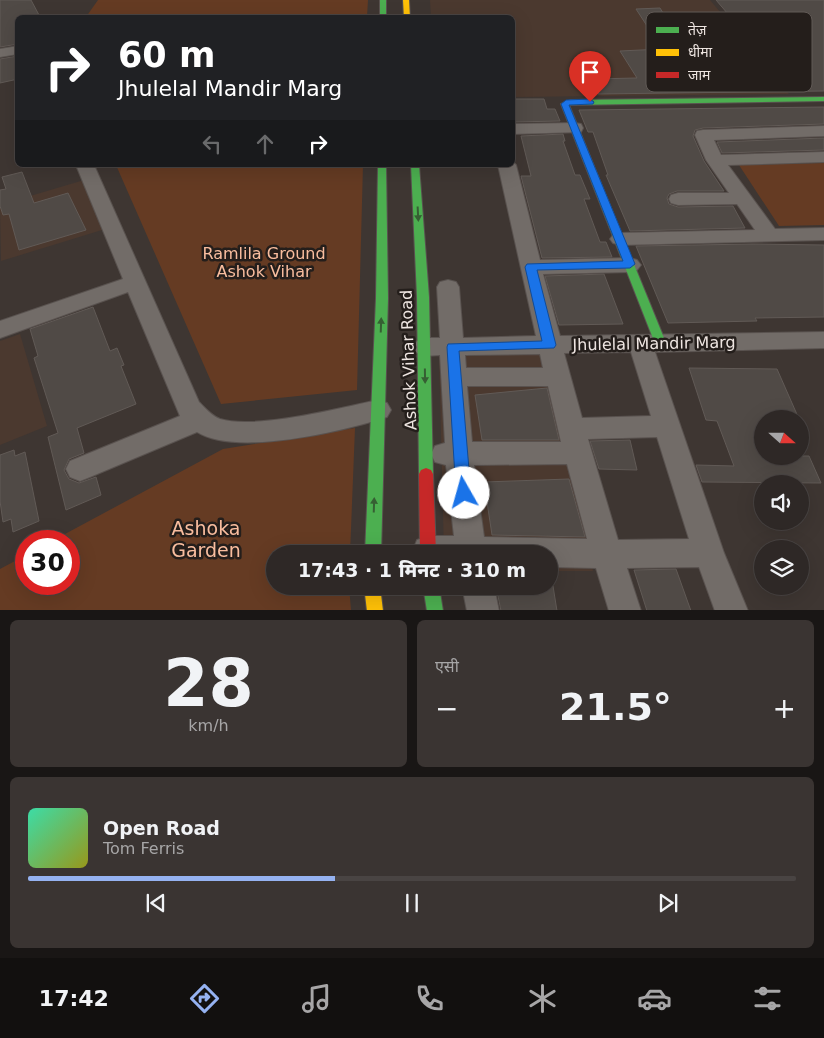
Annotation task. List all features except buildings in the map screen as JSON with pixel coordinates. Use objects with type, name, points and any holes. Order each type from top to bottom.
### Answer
[{"type":"main road","points":[[383,0],[383,15]]},
{"type":"main road","points":[[406,0],[407,15]]},
{"type":"main road","points":[[650,343],[630,264],[574,128],[565,104],[566,102],[824,99]]},
{"type":"main road","name":"Ashok Vihar Road","points":[[373,545],[382,298],[382,167]]},
{"type":"main road","name":"Ashok Vihar Road","points":[[415,167],[425,347],[428,545]]},
{"type":"main road","points":[[373,595],[375,610]]},
{"type":"main road","points":[[433,595],[435,610]]},
{"type":"street","points":[[0,53],[15,50]]},
{"type":"street","points":[[515,129],[574,128]]},
{"type":"street","points":[[769,235],[715,160],[703,139],[703,135],[824,131]]},
{"type":"street","points":[[715,160],[824,157]]},
{"type":"street","points":[[86,167],[189,408],[200,419],[215,429],[256,432],[378,410]]},
{"type":"street","points":[[507,167],[558,377],[606,554],[625,610]]},
{"type":"street","points":[[678,199],[743,198]]},
{"type":"street","points":[[620,239],[824,234]]},
{"type":"street","points":[[531,267],[630,264]]},
{"type":"street","points":[[0,330],[134,282]]},
{"type":"street","points":[[448,287],[459,454],[470,545]]},
{"type":"street","name":"Jhulelal Mandir Marg","points":[[425,347],[824,340]]},
{"type":"street","points":[[650,343],[667,426],[709,553],[732,610]]},
{"type":"street","points":[[454,376],[558,377]]},
{"type":"street","points":[[80,469],[200,419]]},
{"type":"street","points":[[427,455],[459,454],[576,441],[667,426]]},
{"type":"street","points":[[558,553],[709,553]]},
{"type":"street","points":[[480,595],[483,610]]},
{"type":"shaded area","points":[[430,0],[710,0],[720,12],[646,12],[646,92],[787,92],[789,94],[515,97],[515,15],[431,15]]},
{"type":"shaded area","points":[[84,180],[102,230],[1,261],[0,205]]},
{"type":"shaded area","points":[[20,334],[47,426],[0,445],[0,341]]},
{"type":"shaded area","points":[[439,354],[548,354],[593,571],[558,571],[558,545],[444,545]]},
{"type":"green space","points":[[98,0],[368,0],[367,15],[87,15]]},
{"type":"green space","points":[[824,163],[824,225],[779,226],[739,165]]},
{"type":"green space","name":"Ramlila Ground Ashok Vihar","points":[[117,167],[363,167],[357,390],[221,404]]},
{"type":"green space","name":"Ashoka Garden","points":[[355,428],[350,545],[266,545],[266,595],[350,595],[351,610],[0,610],[0,569],[15,561],[15,595],[80,595],[80,530],[72,530],[223,449]]},
{"type":"traffic: fast","points":[[383,0],[383,15]]},
{"type":"traffic: fast","points":[[660,343],[565,104],[571,102],[824,99]]},
{"type":"traffic: fast","points":[[373,545],[382,298],[382,167]]},
{"type":"traffic: fast","points":[[415,167],[423,297],[426,474]]},
{"type":"traffic: fast","points":[[432,595],[435,610]]},
{"type":"traffic: slow","points":[[406,0],[407,15]]},
{"type":"traffic: slow","points":[[373,595],[375,610]]},
{"type":"traffic: jam","points":[[426,474],[428,545]]},
{"type":"route","points":[[464,493],[459,454],[453,347],[550,345],[531,267],[630,264],[565,104],[566,102],[590,102]]}]
